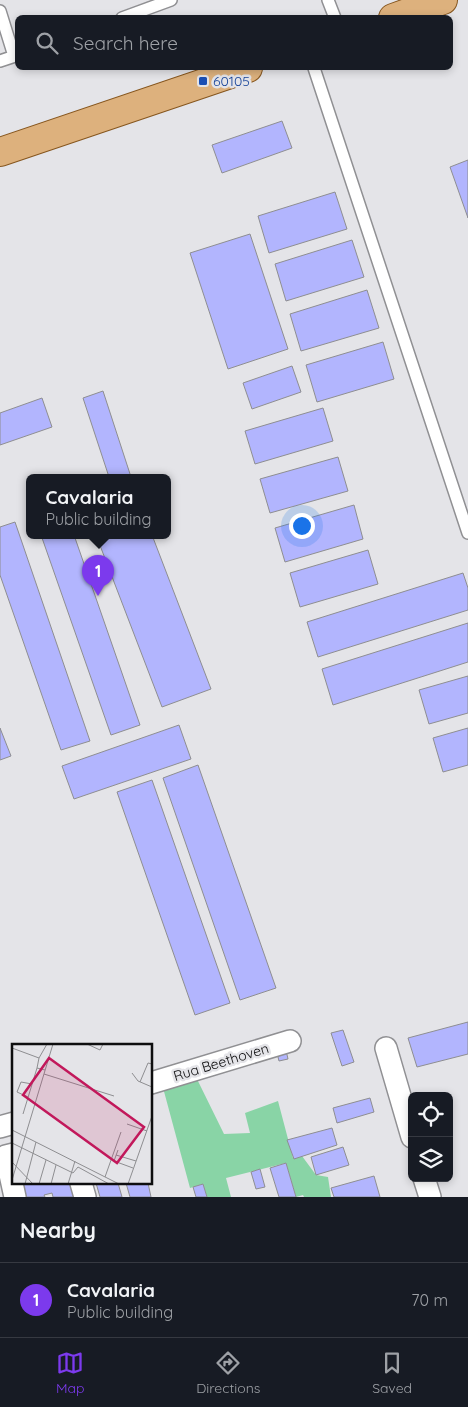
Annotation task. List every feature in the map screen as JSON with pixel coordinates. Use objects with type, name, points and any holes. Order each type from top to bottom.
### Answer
[{"type":"main road","points":[[401,15],[443,0]]},
{"type":"main road","points":[[0,152],[242,70]]},
{"type":"street","name":"Rua Beethoven","points":[[152,1083],[290,1041]]},
{"type":"street","points":[[386,1048],[408,1123]]},
{"type":"street","points":[[6,1156],[12,1183]]},
{"type":"street","points":[[425,1182],[430,1197]]},
{"type":"street","points":[[12,1184],[15,1197]]},
{"type":"street","points":[[81,1184],[85,1197]]},
{"type":"lane","points":[[126,15],[140,5],[171,0]]},
{"type":"lane","points":[[328,0],[334,15]]},
{"type":"lane","points":[[0,11],[15,53]]},
{"type":"lane","points":[[0,61],[15,56]]},
{"type":"lane","points":[[315,70],[468,532]]},
{"type":"green space","points":[[195,1075],[224,1134],[250,1133],[245,1113],[278,1101],[293,1158],[302,1156],[316,1175],[328,1177],[331,1197],[304,1197],[303,1195],[296,1197],[286,1163],[226,1178],[231,1197],[207,1197],[203,1184],[190,1188],[162,1084]]},
{"type":"building","points":[[282,121],[292,148],[222,173],[212,145]]},
{"type":"building","points":[[468,160],[468,218],[450,167]]},
{"type":"building","points":[[335,192],[347,229],[269,253],[258,216]]},
{"type":"building","points":[[250,234],[288,349],[228,369],[190,253]]},
{"type":"building","points":[[352,240],[364,277],[286,301],[275,264]]},
{"type":"building","points":[[367,290],[379,328],[301,351],[290,314]]},
{"type":"building","points":[[383,342],[394,379],[317,402],[306,365]]},
{"type":"building","points":[[292,366],[301,392],[252,409],[243,383]]},
{"type":"building","points":[[103,391],[130,474],[108,474],[83,398]]},
{"type":"building","points":[[42,398],[52,427],[0,445],[0,413]]},
{"type":"building","points":[[323,408],[333,441],[255,464],[245,431]]},
{"type":"building","points":[[338,457],[348,491],[270,513],[260,479]]},
{"type":"building","points":[[354,505],[363,539],[285,562],[275,528]]},
{"type":"building","points":[[15,522],[90,741],[61,750],[0,575],[0,527]]},
{"type":"building","points":[[42,539],[75,539],[140,725],[111,735]]},
{"type":"building","points":[[98,539],[154,539],[211,689],[162,707]]},
{"type":"building","points":[[368,550],[378,584],[300,607],[290,573]]},
{"type":"building","points":[[463,573],[468,588],[468,610],[318,657],[307,622]]},
{"type":"building","points":[[468,623],[468,662],[333,705],[322,669]]},
{"type":"building","points":[[468,676],[468,713],[429,724],[419,690]]},
{"type":"building","points":[[179,725],[191,759],[74,799],[62,766]]},
{"type":"building","points":[[0,728],[11,756],[0,760]]},
{"type":"building","points":[[468,728],[468,765],[443,772],[433,738]]},
{"type":"building","points":[[198,765],[276,988],[240,1000],[163,778]]},
{"type":"building","points":[[152,780],[230,1003],[195,1015],[117,792]]},
{"type":"building","points":[[468,1022],[468,1054],[417,1067],[408,1038]]},
{"type":"building","points":[[343,1030],[354,1062],[342,1066],[331,1033]]},
{"type":"building","points":[[285,1046],[288,1059],[279,1061],[276,1049]]},
{"type":"building","points":[[370,1098],[374,1112],[337,1123],[333,1108]]},
{"type":"building","points":[[332,1128],[337,1145],[294,1159],[287,1140]]},
{"type":"building","points":[[343,1147],[349,1165],[316,1175],[311,1157]]},
{"type":"building","points":[[286,1163],[296,1197],[279,1197],[270,1168]]},
{"type":"building","points":[[260,1169],[265,1187],[256,1189],[251,1172]]},
{"type":"building","points":[[374,1176],[380,1197],[334,1197],[331,1188]]},
{"type":"building","points":[[20,1184],[71,1184],[74,1197],[53,1197],[52,1193],[44,1195],[45,1197],[23,1197]]},
{"type":"building","points":[[96,1184],[118,1184],[122,1197],[100,1197]]},
{"type":"building","points":[[126,1184],[148,1184],[151,1197],[130,1197]]},
{"type":"building","points":[[203,1184],[207,1197],[196,1197],[193,1187]]},
{"type":"place","name":"60105","points":[[203,81]]},
{"type":"place","name":"Cavalaria","points":[[98,596]]}]
